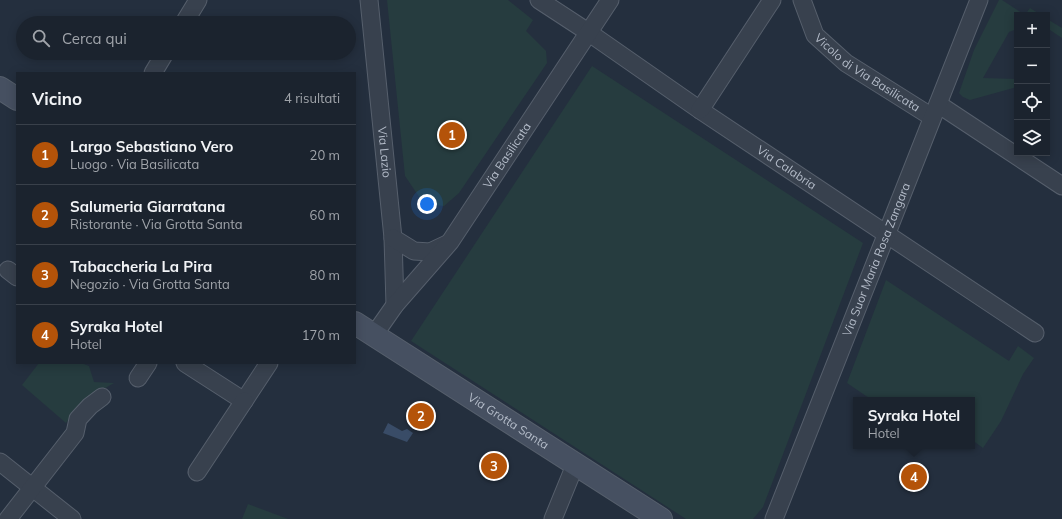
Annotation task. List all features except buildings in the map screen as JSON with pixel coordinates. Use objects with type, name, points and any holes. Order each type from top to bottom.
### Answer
[{"type":"street","points":[[188,16],[198,0]]},
{"type":"street","name":"Via Lazio","points":[[369,0],[393,238],[395,305]]},
{"type":"street","name":"Via Calabria","points":[[539,0],[886,235],[1036,333]]},
{"type":"street","name":"Via Basilicata","points":[[374,335],[395,305],[450,242],[610,0]]},
{"type":"street","points":[[700,110],[772,0]]},
{"type":"street","name":"Vicolo di Via Basilicata","points":[[802,0],[815,35],[846,63],[935,110],[1062,186]]},
{"type":"street","name":"Via Suor Maria Rosa Zangara","points":[[774,519],[979,0]]},
{"type":"street","points":[[154,72],[161,60]]},
{"type":"street","points":[[0,88],[16,99]]},
{"type":"street","points":[[393,238],[414,251],[430,252],[450,242]]},
{"type":"street","name":"Via Grotta Santa","points":[[356,324],[658,518]]},
{"type":"street","points":[[138,378],[147,364]]},
{"type":"street","points":[[187,364],[244,401]]},
{"type":"street","points":[[197,472],[267,364]]},
{"type":"street","points":[[8,519],[75,433],[78,420],[90,406],[102,397]]},
{"type":"street","points":[[0,462],[72,519]]},
{"type":"street","points":[[553,519],[576,465]]},
{"type":"green space","points":[[387,0],[508,0],[533,20],[526,31],[546,51],[547,63],[459,193],[444,206],[424,204],[405,176]]},
{"type":"green space","points":[[999,0],[1002,0],[1020,12],[1014,12],[1014,30],[1009,32],[983,78],[1014,79],[1014,88],[970,100],[963,97],[959,93],[974,50]]},
{"type":"green space","points":[[1030,8],[1036,12],[1027,12]]},
{"type":"green space","points":[[1050,21],[1062,28],[1062,38],[1050,30]]},
{"type":"green space","points":[[592,66],[863,243],[763,507],[753,519],[686,519],[411,341]]},
{"type":"green space","points":[[886,280],[1009,361],[1018,346],[1034,358],[1023,374],[1001,421],[983,448],[975,442],[975,397],[868,397],[847,383]]},
{"type":"green space","points":[[38,364],[84,364],[89,366],[94,382],[114,383],[88,400],[66,423],[22,385]]},
{"type":"green space","points":[[248,504],[288,519],[242,519]]},
{"type":"water","points":[[388,423],[402,431],[407,429],[413,433],[407,442],[383,433]]},
{"type":"place","name":"Largo Sebastiano Vero","points":[[452,135]]},
{"type":"place","name":"Salumeria Giarratana","points":[[421,416]]},
{"type":"place","name":"Tabaccheria La Pira","points":[[494,466]]},
{"type":"place","name":"Syraka Hotel","points":[[914,477]]}]
